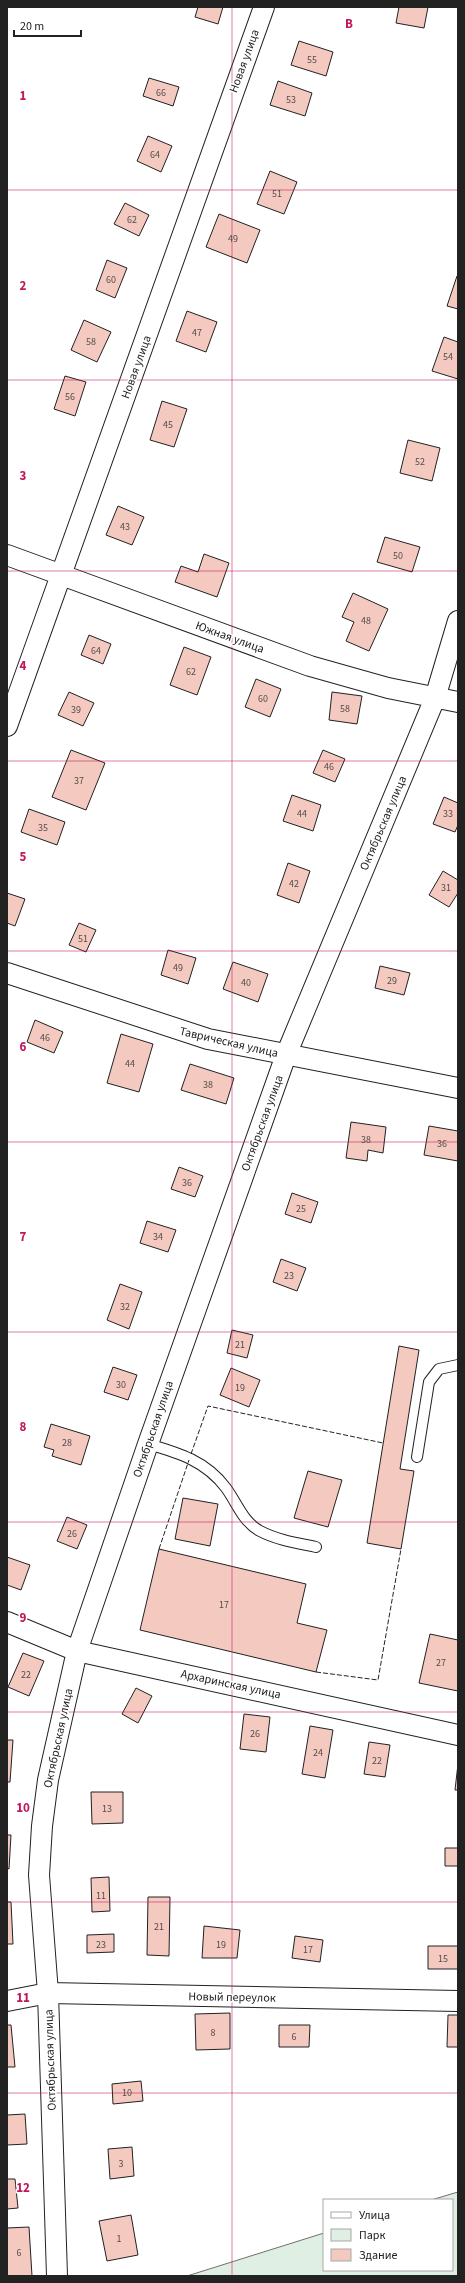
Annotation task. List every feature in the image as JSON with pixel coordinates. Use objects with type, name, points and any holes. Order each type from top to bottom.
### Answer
[{"type":"street","name":"Новая улица","points":[[7,726],[264,7]]},
{"type":"street","name":"Южная улица","points":[[7,555],[310,666],[388,688],[458,702]]},
{"type":"street","name":"Октябрьская улица","points":[[57,2276],[48,1993],[39,1874],[42,1826],[48,1780],[77,1651],[148,1444],[286,1055],[435,698],[458,621]]},
{"type":"street","name":"Таврическая улица","points":[[7,973],[174,1030],[228,1044],[458,1088]]},
{"type":"street","name":"Архаринская улица","points":[[7,1622],[77,1651],[458,1735]]},
{"type":"street","name":"Новый переулок","points":[[7,2001],[48,1993],[458,2001]]},
{"type":"lane","points":[[417,1457],[430,1382],[439,1369],[458,1366]]},
{"type":"lane","points":[[148,1444],[190,1457],[210,1469],[226,1487],[246,1520],[259,1530],[276,1538],[316,1547]]},
{"type":"green space","points":[[458,2192],[458,2276],[187,2276],[323,2233],[323,2271],[453,2271],[453,2199],[434,2199]]},
{"type":"building","points":[[198,7],[223,7],[218,24],[195,17]]},
{"type":"building","points":[[399,7],[428,7],[424,28],[396,23]]},
{"type":"building","points":[[299,41],[333,52],[326,76],[291,65]]},
{"type":"building","points":[[149,78],[179,87],[173,106],[143,96]]},
{"type":"building","points":[[278,81],[312,93],[305,116],[270,105]]},
{"type":"building","points":[[148,136],[172,146],[161,172],[137,161]]},
{"type":"building","points":[[270,171],[297,182],[284,214],[257,204]]},
{"type":"building","points":[[125,203],[149,215],[139,236],[114,224]]},
{"type":"building","points":[[219,214],[260,230],[247,263],[206,247]]},
{"type":"building","points":[[107,260],[127,268],[115,298],[96,290]]},
{"type":"building","points":[[458,276],[458,309],[447,306]]},
{"type":"building","points":[[187,311],[217,322],[206,352],[176,341]]},
{"type":"building","points":[[84,320],[111,332],[97,362],[71,350]]},
{"type":"building","points":[[444,337],[458,342],[458,379],[432,371]]},
{"type":"building","points":[[65,376],[86,382],[75,416],[54,409]]},
{"type":"building","points":[[162,401],[187,409],[174,447],[150,440]]},
{"type":"building","points":[[408,440],[440,448],[432,481],[400,473]]},
{"type":"building","points":[[118,506],[144,517],[132,545],[106,535]]},
{"type":"building","points":[[385,537],[420,547],[412,572],[377,562]]},
{"type":"building","points":[[204,554],[229,563],[217,597],[175,582],[181,566],[198,572]]},
{"type":"building","points":[[353,593],[388,609],[369,651],[346,641],[354,622],[342,617]]},
{"type":"building","points":[[89,635],[111,644],[103,664],[81,655]]},
{"type":"building","points":[[184,647],[211,657],[197,695],[170,685]]},
{"type":"building","points":[[256,679],[281,689],[270,717],[245,707]]},
{"type":"building","points":[[69,692],[94,703],[83,726],[58,715]]},
{"type":"building","points":[[332,692],[362,696],[357,724],[329,720]]},
{"type":"building","points":[[71,750],[105,763],[86,810],[52,797]]},
{"type":"building","points":[[323,750],[345,759],[335,782],[313,773]]},
{"type":"building","points":[[292,795],[321,805],[313,831],[283,821]]},
{"type":"building","points":[[444,797],[458,803],[458,825],[455,832],[433,824]]},
{"type":"building","points":[[29,809],[65,822],[57,845],[21,832]]},
{"type":"building","points":[[288,863],[310,871],[299,903],[277,895]]},
{"type":"building","points":[[443,871],[458,880],[458,893],[449,907],[429,895]]},
{"type":"building","points":[[7,893],[25,899],[15,926],[7,923]]},
{"type":"building","points":[[79,923],[96,930],[86,952],[69,945]]},
{"type":"building","points":[[168,950],[196,958],[188,984],[161,975]]},
{"type":"building","points":[[233,962],[268,974],[258,1002],[223,989]]},
{"type":"building","points":[[380,966],[410,973],[404,995],[375,988]]},
{"type":"building","points":[[35,1020],[63,1032],[54,1053],[27,1042]]},
{"type":"building","points":[[121,1034],[153,1044],[139,1092],[107,1083]]},
{"type":"building","points":[[190,1064],[234,1078],[226,1104],[181,1090]]},
{"type":"building","points":[[351,1122],[386,1127],[383,1153],[368,1150],[367,1161],[346,1158]]},
{"type":"building","points":[[429,1126],[458,1131],[458,1161],[424,1155]]},
{"type":"building","points":[[179,1167],[203,1176],[195,1197],[171,1189]]},
{"type":"building","points":[[292,1193],[318,1202],[311,1223],[285,1214]]},
{"type":"building","points":[[147,1221],[176,1230],[168,1252],[140,1243]]},
{"type":"building","points":[[281,1259],[306,1268],[297,1291],[273,1282]]},
{"type":"building","points":[[120,1284],[142,1292],[129,1329],[107,1320]]},
{"type":"building","points":[[232,1330],[253,1335],[247,1358],[227,1353]]},
{"type":"building","points":[[399,1346],[419,1350],[400,1469],[414,1471],[401,1549],[367,1543]]},
{"type":"building","points":[[113,1367],[137,1375],[128,1400],[104,1392]]},
{"type":"building","points":[[231,1368],[260,1380],[249,1407],[220,1395]]},
{"type":"building","points":[[51,1424],[90,1436],[81,1465],[52,1456],[54,1450],[44,1447]]},
{"type":"building","points":[[308,1471],[342,1480],[328,1527],[294,1518]]},
{"type":"building","points":[[183,1498],[218,1504],[210,1546],[175,1539]]},
{"type":"building","points":[[67,1517],[87,1525],[77,1549],[57,1541]]},
{"type":"building","points":[[159,1549],[306,1584],[297,1623],[327,1630],[316,1672],[140,1630]]},
{"type":"building","points":[[7,1557],[30,1565],[21,1590],[7,1585]]},
{"type":"building","points":[[430,1634],[458,1640],[458,1691],[419,1683]]},
{"type":"building","points":[[23,1653],[44,1661],[29,1696],[8,1687]]},
{"type":"building","points":[[136,1688],[152,1696],[138,1723],[122,1714]]},
{"type":"building","points":[[244,1714],[270,1717],[266,1752],[240,1749]]},
{"type":"building","points":[[310,1726],[333,1730],[325,1778],[302,1774]]},
{"type":"building","points":[[7,1740],[13,1740],[10,1782],[7,1782]]},
{"type":"building","points":[[369,1742],[390,1745],[385,1777],[364,1774]]},
{"type":"building","points":[[458,1764],[458,1790],[455,1790]]},
{"type":"building","points":[[91,1792],[123,1792],[123,1823],[92,1824]]},
{"type":"building","points":[[7,1835],[11,1835],[9,1869],[7,1868]]},
{"type":"building","points":[[445,1848],[458,1848],[458,1866],[445,1866]]},
{"type":"building","points":[[109,1877],[110,1911],[92,1912],[91,1878]]},
{"type":"building","points":[[148,1897],[170,1897],[169,1956],[147,1955]]},
{"type":"building","points":[[7,1902],[11,1902],[13,1944],[7,1944]]},
{"type":"building","points":[[204,1926],[240,1930],[237,1958],[202,1958]]},
{"type":"building","points":[[114,1934],[114,1952],[87,1953],[87,1935]]},
{"type":"building","points":[[295,1936],[323,1940],[320,1962],[292,1958]]},
{"type":"building","points":[[428,1946],[458,1946],[458,1969],[428,1969]]},
{"type":"building","points":[[230,2013],[230,2049],[196,2050],[195,2014]]},
{"type":"building","points":[[448,2015],[458,2015],[458,2047],[447,2047]]},
{"type":"building","points":[[7,2025],[11,2025],[15,2067],[7,2067]]},
{"type":"building","points":[[279,2025],[310,2025],[309,2047],[279,2047]]},
{"type":"building","points":[[141,2081],[143,2101],[113,2104],[112,2084]]},
{"type":"building","points":[[25,2114],[27,2144],[7,2145],[7,2115]]},
{"type":"building","points":[[132,2147],[134,2176],[110,2179],[108,2149]]},
{"type":"building","points":[[7,2179],[15,2179],[18,2208],[7,2209]]},
{"type":"building","points":[[131,2215],[138,2255],[107,2261],[99,2221]]},
{"type":"building","points":[[29,2227],[32,2276],[7,2276],[7,2228]]},
{"type":"fence","points":[[191,1454],[208,1406],[383,1443]]},
{"type":"fence","points":[[159,1549],[189,1460]]},
{"type":"fence","points":[[316,1672],[378,1680],[401,1549]]}]
